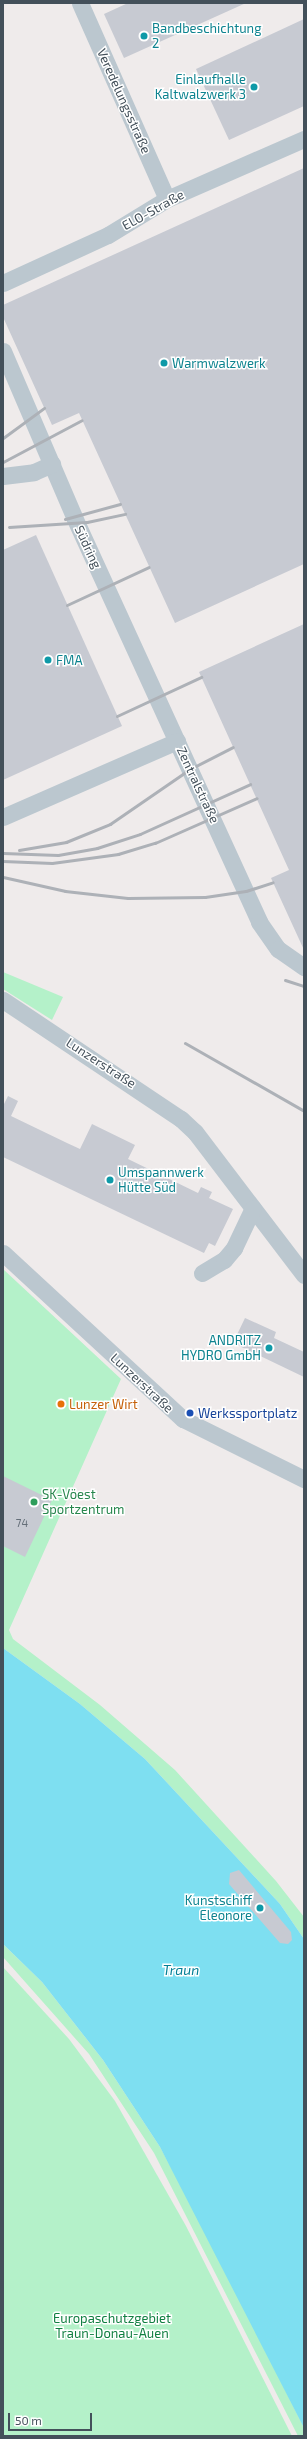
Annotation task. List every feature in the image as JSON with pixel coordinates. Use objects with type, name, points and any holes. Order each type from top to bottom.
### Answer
[{"type":"street","name":"Veredelungsstraße","points":[[80,3],[167,199]]},
{"type":"street","name":"ELO-Straße","points":[[3,283],[108,235],[167,199],[304,139]]},
{"type":"street","name":"Südring","points":[[3,351],[52,464],[177,741]]},
{"type":"street","points":[[3,476],[34,472],[52,464]]},
{"type":"street","name":"Zentralstraße","points":[[3,817],[177,741],[259,922],[278,949],[304,967]]},
{"type":"street","name":"Lunzerstraße","points":[[3,1000],[181,1119],[195,1132],[304,1275]]},
{"type":"street","points":[[202,1274],[224,1260],[253,1208]]},
{"type":"street","name":"Lunzerstraße","points":[[3,1253],[182,1419],[304,1479]]},
{"type":"green space","points":[[3,972],[63,997],[52,1020],[3,989]]},
{"type":"green space","name":"SK-Vöest Sportzentrum","points":[[3,1269],[121,1379],[9,1630],[13,1639],[100,1705],[175,1770],[276,1881],[304,1917],[304,1939],[280,1904],[145,1759],[80,1704],[3,1648]]},
{"type":"green space","points":[[3,1944],[42,1982],[103,2060],[160,2147],[214,2246],[304,2428],[304,2436],[298,2436],[154,2153],[89,2054],[3,1957]]},
{"type":"green space","name":"Europaschutzgebiet Traun-Donau-Auen","points":[[3,1967],[69,2039],[115,2101],[186,2226],[292,2436],[3,2436]]},
{"type":"water","name":"Traun","points":[[3,1648],[80,1704],[145,1759],[280,1904],[304,1939],[304,2428],[160,2147],[103,2060],[42,1982],[3,1944]]},
{"type":"building","name":"Bandbeschichtung 2","points":[[128,3],[246,3],[124,58],[104,14]]},
{"type":"building","name":"Einlaufhalle Kaltwalzwerk 3","points":[[304,19],[304,106],[229,140],[196,69]]},
{"type":"building","name":"Warmwalzwerk","points":[[304,168],[304,564],[175,623],[79,413],[52,425],[3,317],[3,305]]},
{"type":"building","name":"FMA","points":[[36,535],[122,726],[3,780],[3,550]]},
{"type":"building","points":[[304,624],[304,950],[271,878],[289,870],[199,672]]},
{"type":"building","name":"Umspannwerk Hütte Süd","points":[[8,1096],[18,1101],[11,1116],[67,1143],[80,1149],[92,1124],[135,1145],[128,1159],[198,1193],[201,1187],[212,1192],[209,1198],[233,1209],[215,1246],[209,1243],[204,1253],[3,1157],[3,1106]]},
{"type":"building","name":"ANDRITZ HYDRO GmbH","points":[[245,1318],[276,1332],[274,1338],[304,1352],[304,1377],[233,1343]]},
{"type":"building","points":[[3,1476],[52,1500],[25,1557],[3,1546]]},
{"type":"building","name":"Kunstschiff Eleonore","points":[[239,1870],[291,1932],[292,1940],[288,1944],[280,1943],[229,1884],[230,1873]]},
{"type":"railway","points":[[3,438],[44,408]]},
{"type":"railway","points":[[3,462],[82,420]]},
{"type":"railway","points":[[65,519],[120,504]]},
{"type":"railway","points":[[9,527],[87,522],[125,514]]},
{"type":"railway","points":[[67,605],[149,567]]},
{"type":"railway","points":[[117,716],[201,677]]},
{"type":"railway","points":[[19,850],[66,842],[110,824],[190,769],[233,747]]},
{"type":"railway","points":[[3,853],[58,855],[97,848],[140,834],[250,784]]},
{"type":"railway","points":[[3,861],[52,863],[118,854],[155,843],[257,798]]},
{"type":"railway","points":[[3,877],[65,891],[128,898],[205,897],[246,891],[273,882]]},
{"type":"railway","points":[[285,980],[304,986]]},
{"type":"railway","points":[[185,1043],[304,1111]]},
{"type":"place","name":"Bandbeschichtung 2","points":[[144,36]]},
{"type":"place","name":"Einlaufhalle Kaltwalzwerk 3","points":[[254,87]]},
{"type":"place","name":"Warmwalzwerk","points":[[164,363]]},
{"type":"place","name":"FMA","points":[[48,660]]},
{"type":"place","name":"Umspannwerk Hütte Süd","points":[[110,1180]]},
{"type":"place","name":"ANDRITZ HYDRO GmbH","points":[[269,1348]]},
{"type":"place","name":"Lunzer Wirt","points":[[61,1404]]},
{"type":"place","name":"Werkssportplatz","points":[[190,1413]]},
{"type":"place","name":"SK-Vöest Sportzentrum","points":[[34,1502]]},
{"type":"place","name":"Kunstschiff Eleonore","points":[[260,1908]]}]
